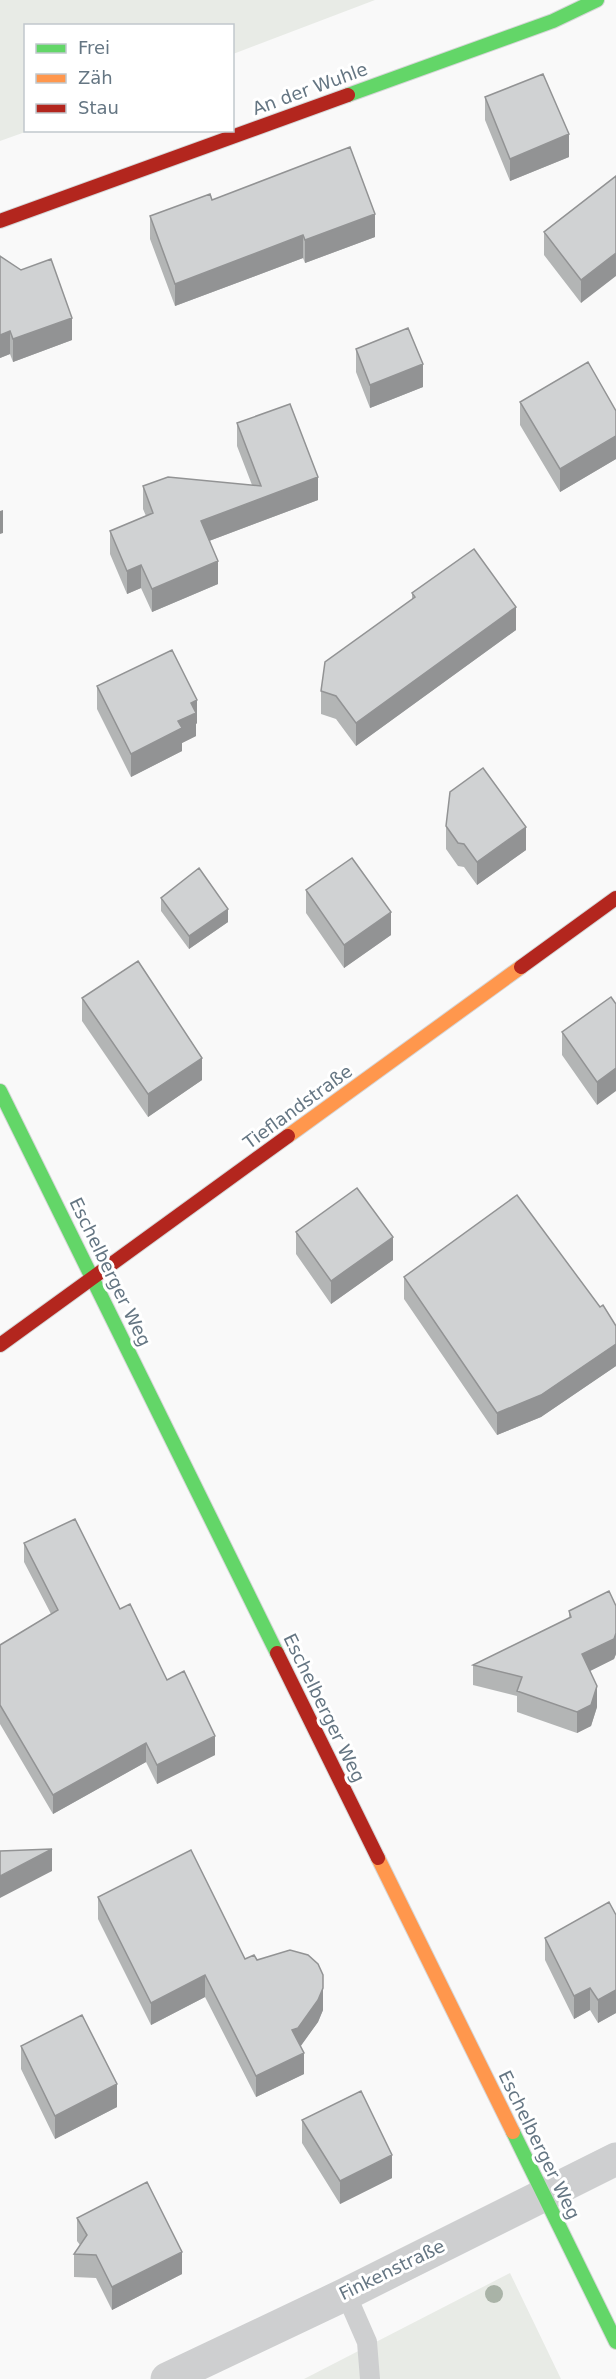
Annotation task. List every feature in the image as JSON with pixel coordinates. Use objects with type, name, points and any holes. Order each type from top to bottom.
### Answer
[{"type":"street","name":"An der Wuhle","points":[[0,221],[553,21],[597,0]]},
{"type":"street","name":"Tieflandstraße","points":[[0,1345],[616,898]]},
{"type":"street","name":"Eschelberger Weg","points":[[0,1091],[616,2342]]},
{"type":"street","name":"Finkenstraße","points":[[167,2379],[346,2294],[616,2159]]},
{"type":"lane","points":[[346,2294],[367,2342],[370,2379]]},
{"type":"shaded area","points":[[0,0],[375,0],[234,54],[234,24],[24,24],[25,132],[0,141]]},
{"type":"shaded area","points":[[510,2273],[561,2379],[304,2379]]},
{"type":"building","points":[[543,74],[569,134],[510,159],[485,97]]},
{"type":"building","points":[[350,147],[375,214],[305,240],[303,235],[175,284],[150,216],[210,194],[212,200]]},
{"type":"building","points":[[616,176],[616,253],[581,280],[544,232]]},
{"type":"building","points":[[0,256],[21,270],[51,259],[72,318],[13,339],[10,331],[0,335]]},
{"type":"building","points":[[408,328],[423,364],[370,385],[356,349]]},
{"type":"building","points":[[588,362],[616,411],[616,436],[560,469],[520,402]]},
{"type":"building","points":[[290,404],[318,477],[201,521],[218,561],[152,589],[141,565],[127,571],[110,531],[153,513],[143,486],[168,477],[261,486],[237,423]]},
{"type":"building","points":[[474,549],[516,607],[356,723],[336,696],[321,691],[325,662],[415,597],[412,593]]},
{"type":"building","points":[[172,650],[197,700],[191,703],[196,713],[178,721],[182,728],[131,754],[97,686]]},
{"type":"building","points":[[483,768],[526,827],[477,862],[464,844],[458,843],[446,826],[450,792]]},
{"type":"building","points":[[352,858],[391,912],[344,945],[306,890]]},
{"type":"building","points":[[199,868],[228,909],[189,936],[161,898]]},
{"type":"building","points":[[138,961],[202,1058],[148,1094],[82,998]]},
{"type":"building","points":[[611,997],[616,1004],[616,1068],[597,1082],[562,1032]]},
{"type":"building","points":[[357,1188],[393,1237],[331,1281],[296,1232]]},
{"type":"building","points":[[517,1195],[600,1307],[603,1305],[616,1326],[616,1344],[541,1395],[497,1413],[404,1277]]},
{"type":"building","points":[[75,1519],[120,1609],[130,1604],[167,1680],[184,1671],[215,1736],[157,1765],[146,1743],[53,1795],[0,1705],[0,1645],[58,1610],[24,1543]]},
{"type":"building","points":[[609,1591],[616,1606],[614,1639],[582,1654],[597,1686],[591,1705],[577,1712],[517,1691],[522,1677],[473,1665],[571,1617],[569,1611]]},
{"type":"building","points":[[52,1849],[0,1876],[0,1851]]},
{"type":"building","points":[[191,1850],[245,1959],[254,1955],[257,1960],[290,1950],[308,1955],[318,1964],[323,1975],[323,1988],[318,2000],[298,2028],[292,2030],[304,2053],[256,2076],[205,1975],[151,2003],[98,1897]]},
{"type":"building","points":[[609,1902],[616,1915],[616,1990],[598,2000],[590,1988],[574,1996],[545,1938]]},
{"type":"building","points":[[82,2015],[117,2084],[55,2116],[21,2046]]},
{"type":"building","points":[[361,2091],[392,2155],[340,2181],[302,2120]]},
{"type":"building","points":[[147,2182],[182,2252],[112,2287],[96,2255],[74,2254],[87,2235],[77,2218]]},
{"type":"traffic: fast","points":[[348,95],[553,21],[597,0]]},
{"type":"traffic: fast","points":[[0,1091],[277,1653]]},
{"type":"traffic: fast","points":[[513,2132],[616,2342]]},
{"type":"traffic: slow","points":[[288,1136],[521,967]]},
{"type":"traffic: slow","points":[[378,1858],[513,2132]]},
{"type":"traffic: jam","points":[[0,221],[348,95]]},
{"type":"traffic: jam","points":[[521,967],[616,898]]},
{"type":"traffic: jam","points":[[0,1345],[288,1136]]},
{"type":"traffic: jam","points":[[277,1653],[378,1858]]}]
